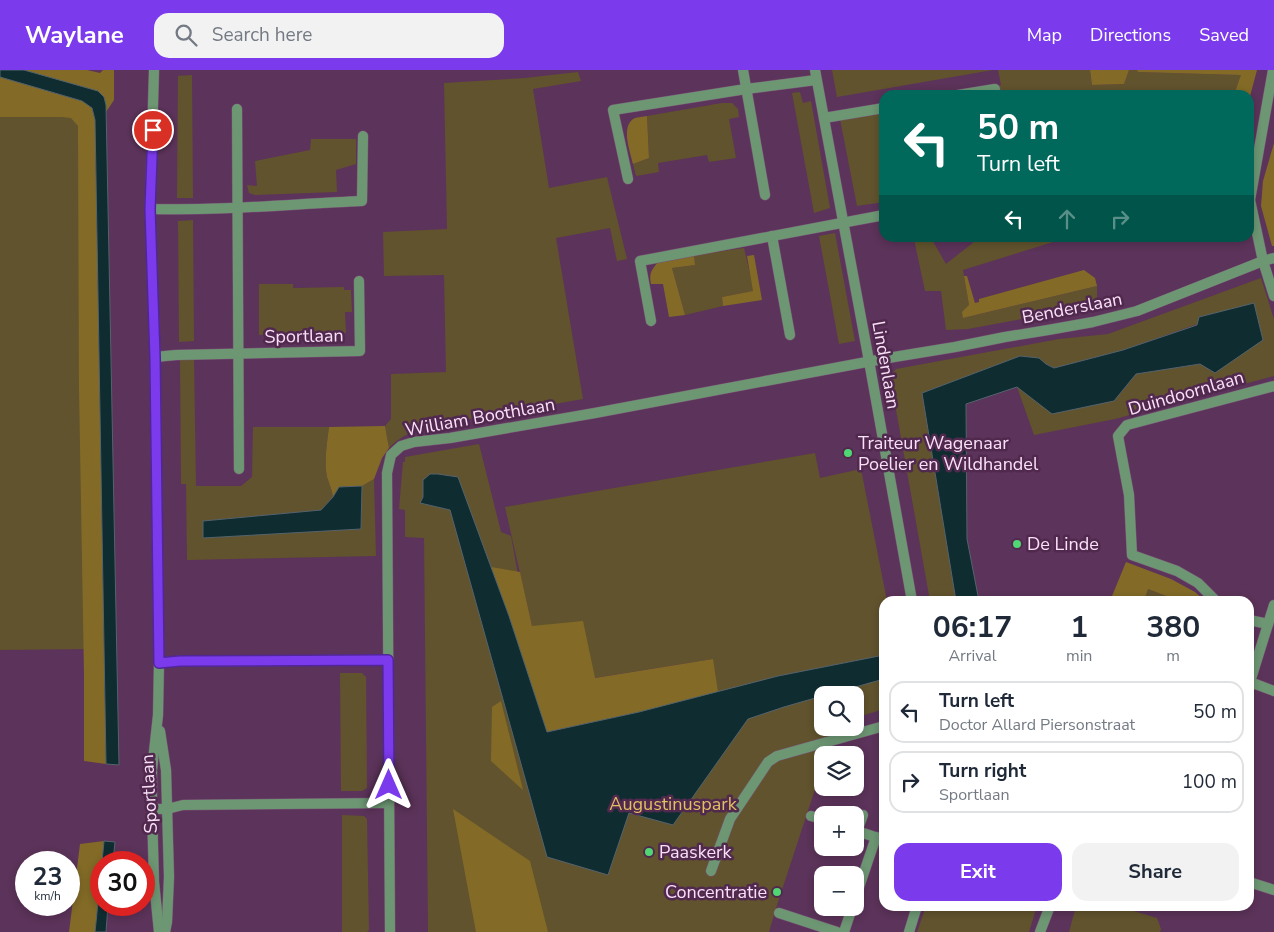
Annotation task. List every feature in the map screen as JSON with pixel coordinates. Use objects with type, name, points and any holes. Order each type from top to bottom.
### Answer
[{"type":"street","name":"Sportlaan","points":[[154,70],[150,209],[155,357],[159,663],[158,715],[152,770],[152,809],[154,882],[159,932]]},
{"type":"street","points":[[742,70],[765,195]]},
{"type":"street","points":[[1254,152],[1273,70]]},
{"type":"street","name":"Lindenlaan","points":[[628,180],[613,110],[746,89],[816,75],[911,596]]},
{"type":"street","points":[[984,90],[995,88]]},
{"type":"street","name":"Sportlaan","points":[[237,109],[239,469]]},
{"type":"street","points":[[824,118],[879,109]]},
{"type":"street","points":[[150,209],[174,210],[362,200],[363,136]]},
{"type":"street","points":[[652,321],[640,261],[879,216]]},
{"type":"street","points":[[1254,219],[1263,261],[1274,296]]},
{"type":"street","points":[[772,236],[790,334]]},
{"type":"street","name":"Benderslaan","points":[[869,361],[1093,322],[1137,311],[1274,258]]},
{"type":"street","name":"Sportlaan","points":[[155,357],[360,351],[360,281]]},
{"type":"street","name":"William Boothlaan","points":[[390,932],[387,473],[391,456],[401,446],[414,442],[595,413],[869,361]]},
{"type":"street","name":"Duindoornlaan","points":[[1211,596],[1198,583],[1177,571],[1132,555],[1129,495],[1118,436],[1127,424],[1274,386]]},
{"type":"street","points":[[1254,668],[1274,605]]},
{"type":"street","points":[[1254,621],[1268,624]]},
{"type":"street","points":[[159,663],[188,661],[388,660]]},
{"type":"street","points":[[1254,685],[1274,691]]},
{"type":"street","name":"Sportlaan","points":[[158,715],[166,770],[169,877],[165,932]]},
{"type":"street","points":[[711,871],[730,819],[768,762],[777,756],[879,727]]},
{"type":"street","points":[[152,809],[167,809],[183,805],[389,803]]},
{"type":"street","points":[[864,833],[879,839]]},
{"type":"street","points":[[864,877],[879,841]]},
{"type":"street","points":[[1254,884],[1274,890]]},
{"type":"street","points":[[909,932],[915,911]]},
{"type":"street","points":[[1040,932],[1048,911]]},
{"type":"street","points":[[779,913],[837,932]]},
{"type":"street","points":[[844,932],[849,916]]},
{"type":"green space","points":[[832,70],[993,70],[837,97]]},
{"type":"green space","points":[[998,70],[1090,70],[1092,85],[1124,84],[1129,70],[1137,70],[1138,72],[1242,75],[1236,90],[972,90],[1001,85]]},
{"type":"green space","points":[[578,72],[581,81],[533,89],[549,188],[607,177],[627,259],[617,261],[610,228],[556,238],[583,399],[435,425],[405,436],[389,448],[385,426],[391,419],[391,374],[446,372],[444,275],[384,276],[383,232],[447,229],[444,83],[525,78]]},
{"type":"green space","points":[[192,75],[193,198],[177,198],[178,76]]},
{"type":"green space","points":[[0,90],[83,115],[90,649],[0,650]]},
{"type":"green space","points":[[800,92],[803,103],[811,101],[830,208],[814,213],[792,93]]},
{"type":"green space","points":[[722,103],[732,103],[738,109],[739,117],[729,119],[736,158],[709,162],[707,155],[658,163],[659,172],[636,176],[633,164],[649,158],[647,116]]},
{"type":"green space","points":[[879,107],[879,203],[857,206],[839,114]]},
{"type":"green space","points":[[311,139],[356,139],[356,164],[336,170],[337,192],[255,195],[249,193],[247,185],[257,186],[255,161],[310,150]]},
{"type":"green space","points":[[193,220],[194,341],[179,342],[178,221]]},
{"type":"green space","points":[[835,233],[855,341],[839,344],[819,236]]},
{"type":"green space","points":[[915,242],[933,242],[946,264],[974,242],[1053,242],[963,270],[969,305],[963,318],[1097,286],[1097,305],[968,329],[946,330],[941,291],[925,291]]},
{"type":"green space","points":[[744,248],[754,291],[722,297],[723,306],[685,315],[672,268],[695,265],[694,255]]},
{"type":"green space","points":[[1261,278],[1274,319],[1274,376],[1115,419],[1034,435],[1017,387],[1114,401],[1136,374],[1200,364],[1263,340],[1254,304],[1123,350],[1054,368],[1039,358],[922,393],[955,596],[929,596],[890,376],[896,369],[1059,339],[1108,334]]},
{"type":"green space","points":[[259,284],[293,284],[293,288],[344,287],[344,290],[351,290],[352,312],[345,312],[346,333],[259,335]]},
{"type":"green space","points":[[180,359],[194,359],[196,486],[241,486],[252,477],[253,427],[329,427],[326,465],[327,477],[333,497],[321,510],[203,521],[203,537],[361,529],[362,486],[374,479],[376,556],[187,560],[186,484],[181,484]]},
{"type":"green space","name":"Augustinuspark","points":[[479,444],[501,532],[511,536],[525,614],[553,697],[713,659],[594,678],[532,626],[505,507],[815,453],[820,478],[861,469],[886,596],[879,596],[879,711],[864,715],[864,686],[814,686],[814,736],[830,736],[828,741],[831,743],[830,746],[814,746],[814,792],[769,932],[428,932],[424,538],[405,537],[405,510],[399,509],[403,462],[405,462],[405,457]]},
{"type":"green space","points":[[1148,589],[1166,596],[1146,596]]},
{"type":"green space","points":[[340,673],[362,673],[366,677],[367,788],[362,791],[341,791]]},
{"type":"green space","points":[[342,815],[364,816],[367,819],[369,930],[367,932],[342,932]]},
{"type":"green space","points":[[924,911],[1035,911],[1029,932],[917,932]]},
{"type":"green space","points":[[1075,911],[1134,911],[1157,918],[1161,929],[1160,932],[1069,932]]},
{"type":"shaded area","points":[[0,70],[24,70],[98,91],[104,97],[106,105],[119,765],[106,764],[95,120],[92,108],[82,101],[0,77]]},
{"type":"shaded area","points":[[24,70],[87,70],[100,73],[103,70],[114,70],[114,100],[106,112],[106,105]]},
{"type":"shaded area","points":[[1090,70],[1129,70],[1124,84],[1092,85]]},
{"type":"shaded area","points":[[1137,70],[1257,70],[1252,90],[1236,90],[1241,75],[1138,72]]},
{"type":"shaded area","points":[[0,77],[82,101],[92,108],[95,120],[106,764],[84,761],[78,126],[71,118],[0,117]]},
{"type":"shaded area","points":[[647,116],[649,158],[633,164],[627,139],[628,126],[630,121],[635,118]]},
{"type":"shaded area","points":[[1274,143],[1274,246],[1272,246],[1261,206],[1263,181]]},
{"type":"shaded area","points":[[694,255],[695,265],[672,268],[685,315],[669,317],[663,284],[651,284],[651,272],[658,262]]},
{"type":"shaded area","points":[[754,255],[762,300],[723,306],[722,297],[753,291],[747,256]]},
{"type":"shaded area","points":[[1084,270],[1095,278],[1097,286],[963,318],[962,312],[969,305],[964,276],[967,276],[975,303],[979,302],[979,299]]},
{"type":"shaded area","points":[[1254,303],[1263,340],[1215,373],[1200,364],[1136,374],[1114,401],[1052,414],[1017,387],[966,404],[967,539],[978,596],[955,596],[922,393],[1020,356],[1039,358],[1054,368],[1123,350],[1197,325],[1199,317]]},
{"type":"shaded area","points":[[385,426],[389,448],[382,458],[374,479],[362,486],[339,487],[333,497],[327,477],[326,465],[329,427]]},
{"type":"shaded area","points":[[430,474],[458,477],[509,616],[547,732],[639,712],[778,676],[879,656],[879,680],[859,686],[814,686],[814,698],[748,719],[673,825],[629,813],[608,875],[547,857],[450,510],[420,503],[423,497],[423,480]]},
{"type":"shaded area","points":[[362,486],[361,529],[203,538],[203,521],[321,510],[339,487]]},
{"type":"shaded area","points":[[1126,562],[1171,579],[1199,596],[1166,596],[1148,589],[1146,596],[1112,596]]},
{"type":"shaded area","points":[[491,567],[520,572],[532,626],[583,621],[595,678],[713,659],[718,692],[547,732]]},
{"type":"shaded area","points":[[501,701],[523,790],[491,761],[492,707]]},
{"type":"shaded area","points":[[453,809],[530,861],[548,932],[476,932]]},
{"type":"shaded area","points":[[104,841],[103,851],[90,851],[90,916],[97,916],[95,932],[69,932],[71,916],[80,916],[80,844]]},
{"type":"shaded area","points":[[104,841],[115,842],[114,851],[103,851]]},
{"type":"shaded area","points":[[97,916],[107,916],[106,932],[95,932]]},
{"type":"place","name":"Traiteur Wagenaar Poelier en Wildhandel","points":[[848,453]]},
{"type":"place","name":"De Linde","points":[[1017,544]]},
{"type":"place","name":"Paaskerk","points":[[649,852]]},
{"type":"place","name":"Concentratie","points":[[777,892]]},
{"type":"route","points":[[153,130],[150,209],[155,357],[159,663],[180,661],[388,660],[389,785]]}]
